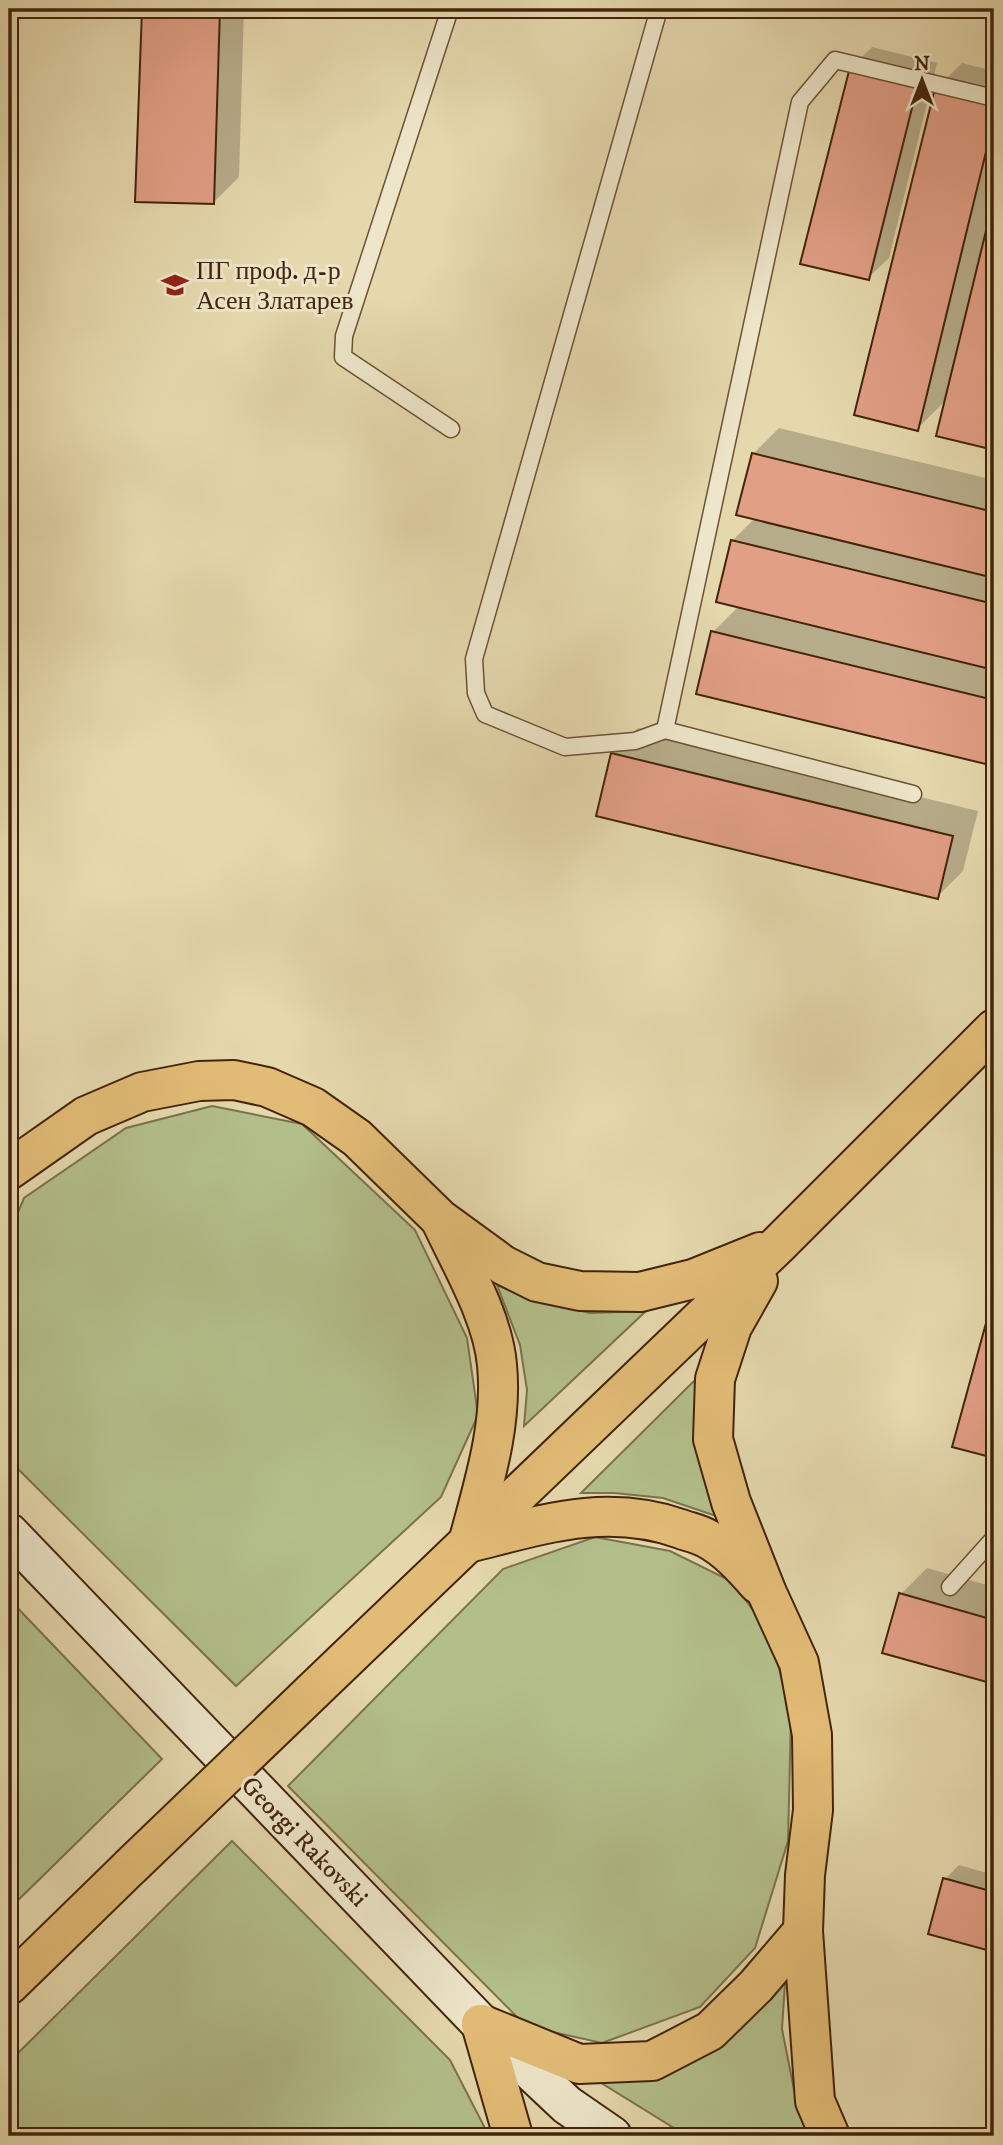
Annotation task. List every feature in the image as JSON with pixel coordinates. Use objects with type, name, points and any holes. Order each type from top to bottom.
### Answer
[{"type":"main road","points":[[9,1985],[778,1245],[994,1029]]},
{"type":"main road","points":[[15,1174],[86,1116],[142,1093],[200,1081],[234,1080],[267,1087],[313,1107],[357,1138],[440,1219],[503,1265],[537,1282],[580,1291],[640,1292],[693,1279],[778,1245]]},
{"type":"main road","points":[[440,1219],[489,1328],[497,1363],[499,1404],[488,1469],[468,1543]]},
{"type":"main road","points":[[778,1245],[732,1327],[715,1379],[713,1439],[731,1502],[767,1593],[799,1663],[812,1735],[813,1810],[805,1875],[803,1931],[815,2101],[830,2136]]},
{"type":"main road","points":[[468,1543],[563,1519],[604,1516],[658,1521],[706,1538],[735,1559],[767,1593]]},
{"type":"main road","points":[[481,2024],[579,2064],[652,2061],[710,2031],[756,1986],[803,1931]]},
{"type":"main road","points":[[481,2024],[513,2136]]},
{"type":"street","name":"Georgi Rakovski","points":[[9,1533],[481,2024],[567,2105],[612,2136]]},
{"type":"lane","points":[[450,9],[344,335],[343,358],[451,429]]},
{"type":"lane","points":[[659,9],[474,659],[476,693],[485,714],[565,747],[635,741],[665,730],[913,794]]},
{"type":"lane","points":[[665,730],[800,102],[835,60],[994,98]]},
{"type":"lane","points":[[950,1587],[994,1538]]},
{"type":"green space","points":[[212,1106],[302,1124],[415,1230],[467,1338],[478,1415],[441,1497],[236,1686],[9,1460],[9,1234],[24,1198],[126,1128]]},
{"type":"green space","points":[[497,1285],[525,1297],[590,1313],[646,1311],[524,1426],[527,1390],[520,1345]]},
{"type":"green space","points":[[703,1372],[725,1519],[663,1498],[581,1493]]},
{"type":"green space","points":[[595,1537],[670,1551],[733,1582],[771,1636],[791,1717],[788,1841],[755,1948],[700,2007],[602,2043],[526,2026],[288,1786],[503,1569]]},
{"type":"green space","points":[[9,1599],[162,1759],[9,1909]]},
{"type":"green space","points":[[232,1841],[450,2060],[489,2136],[9,2136],[9,2062]]},
{"type":"green space","points":[[786,1968],[782,2029],[798,2110],[808,2136],[687,2136],[590,2076]]},
{"type":"building","points":[[142,9],[220,9],[214,204],[135,202]]},
{"type":"building","points":[[850,67],[918,84],[869,280],[800,264]]},
{"type":"building","points":[[935,88],[994,102],[994,119],[918,431],[854,415]]},
{"type":"building","points":[[994,198],[994,450],[936,436]]},
{"type":"building","points":[[752,453],[994,512],[994,578],[736,515]]},
{"type":"building","points":[[731,540],[994,604],[994,670],[716,602]]},
{"type":"building","points":[[711,631],[994,700],[994,766],[696,694]]},
{"type":"building","points":[[611,753],[953,836],[938,899],[596,816]]},
{"type":"building","points":[[994,1294],[994,1458],[952,1447]]},
{"type":"building","points":[[899,1593],[994,1620],[994,1684],[882,1653]]},
{"type":"building","points":[[943,1878],[994,1892],[994,1952],[928,1934]]},
{"type":"place","name":"ПГ проф. д-р Асен Златарев","points":[[175,285]]}]
